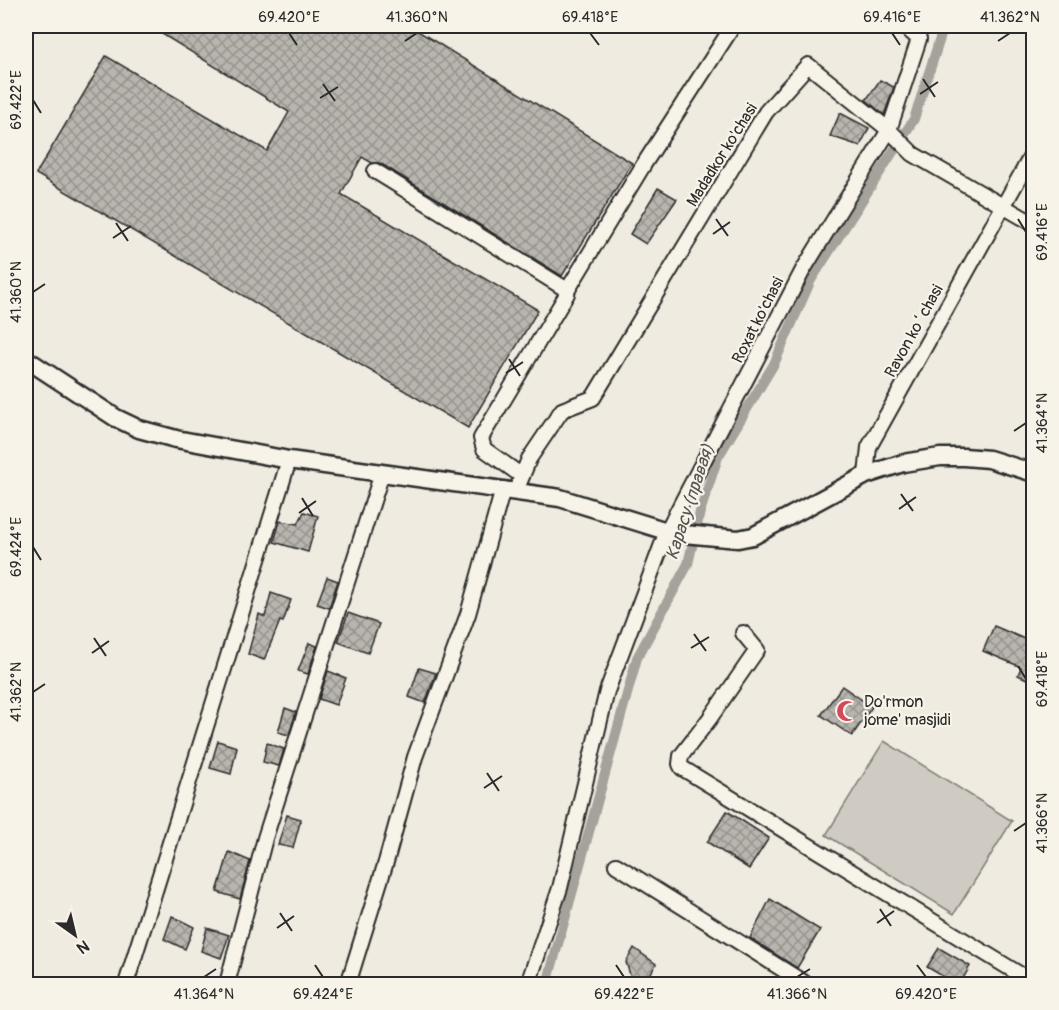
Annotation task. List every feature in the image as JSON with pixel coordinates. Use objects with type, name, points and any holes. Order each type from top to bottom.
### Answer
[{"type":"main road","points":[[26,359],[116,417],[139,429],[201,444],[289,460],[382,473],[514,485],[580,503],[670,532],[738,539],[758,534],[866,475],[922,460],[964,457],[989,459],[1034,473]]},
{"type":"street","points":[[348,984],[386,862],[415,756],[514,485],[484,449],[481,438],[567,291],[733,26]]},
{"type":"street","name":"Roxat ko'chasi","points":[[528,984],[560,888],[607,691],[670,532],[803,270],[889,130],[919,39],[904,26]]},
{"type":"street","name":"Madadkor ko'chasi","points":[[514,485],[562,410],[593,398],[766,112],[808,65],[889,130],[913,154],[1034,224]]},
{"type":"street","name":"Ravon koʻchasi","points":[[866,475],[869,447],[1034,151]]},
{"type":"street","points":[[375,171],[567,291]]},
{"type":"street","points":[[126,984],[289,460]]},
{"type":"street","points":[[226,984],[265,838],[382,473]]},
{"type":"street","points":[[743,633],[757,650],[681,756],[682,768],[1034,983]]},
{"type":"street","points":[[616,865],[806,984]]},
{"type":"shaded area","points":[[884,741],[1012,821],[954,914],[826,835]]},
{"type":"building","points":[[149,26],[410,26],[632,163],[562,276],[380,163],[372,163],[362,157],[341,194],[538,310],[468,428],[36,174],[106,56],[267,151],[289,112]]},
{"type":"building","points":[[880,80],[894,87],[884,115],[866,100]]},
{"type":"building","points":[[840,113],[869,128],[860,146],[830,136]]},
{"type":"building","points":[[658,188],[677,199],[646,244],[630,234]]},
{"type":"building","points":[[304,512],[318,516],[308,552],[274,542],[280,521],[298,524]]},
{"type":"building","points":[[327,577],[338,581],[329,608],[317,604]]},
{"type":"building","points":[[271,593],[291,600],[264,660],[248,654],[259,614],[265,617]]},
{"type":"building","points":[[348,613],[379,624],[368,653],[338,642]]},
{"type":"building","points":[[994,626],[1034,643],[1034,682],[1018,675],[1021,667],[983,651]]},
{"type":"building","points":[[309,643],[317,646],[308,674],[298,671]]},
{"type":"building","points":[[419,668],[436,673],[425,703],[409,697]]},
{"type":"building","points":[[328,671],[346,678],[336,705],[319,699]]},
{"type":"building","points":[[842,686],[872,707],[852,736],[821,715]]},
{"type":"building","points":[[285,708],[296,712],[289,735],[278,732]]},
{"type":"building","points":[[218,741],[237,747],[231,774],[210,768]]},
{"type":"building","points":[[267,743],[284,749],[279,766],[263,762]]},
{"type":"building","points":[[727,811],[769,838],[749,869],[707,842]]},
{"type":"building","points":[[287,815],[301,819],[293,848],[278,845]]},
{"type":"building","points":[[229,852],[250,861],[240,899],[217,892]]},
{"type":"building","points":[[770,899],[820,930],[797,968],[750,938]]},
{"type":"building","points":[[172,916],[194,927],[185,949],[164,939]]},
{"type":"building","points":[[207,928],[229,935],[221,958],[201,951]]},
{"type":"building","points":[[634,948],[656,964],[645,984],[631,978],[626,962]]},
{"type":"building","points":[[939,948],[970,966],[960,984],[956,984],[927,967]]},
{"type":"waterway","name":"Карасу (правая)","points":[[547,984],[637,658],[688,564],[700,512],[718,457],[774,364],[811,280],[914,119],[944,26]]},
{"type":"place","name":"Do'rmon jome' masjidi","points":[[847,711]]}]
